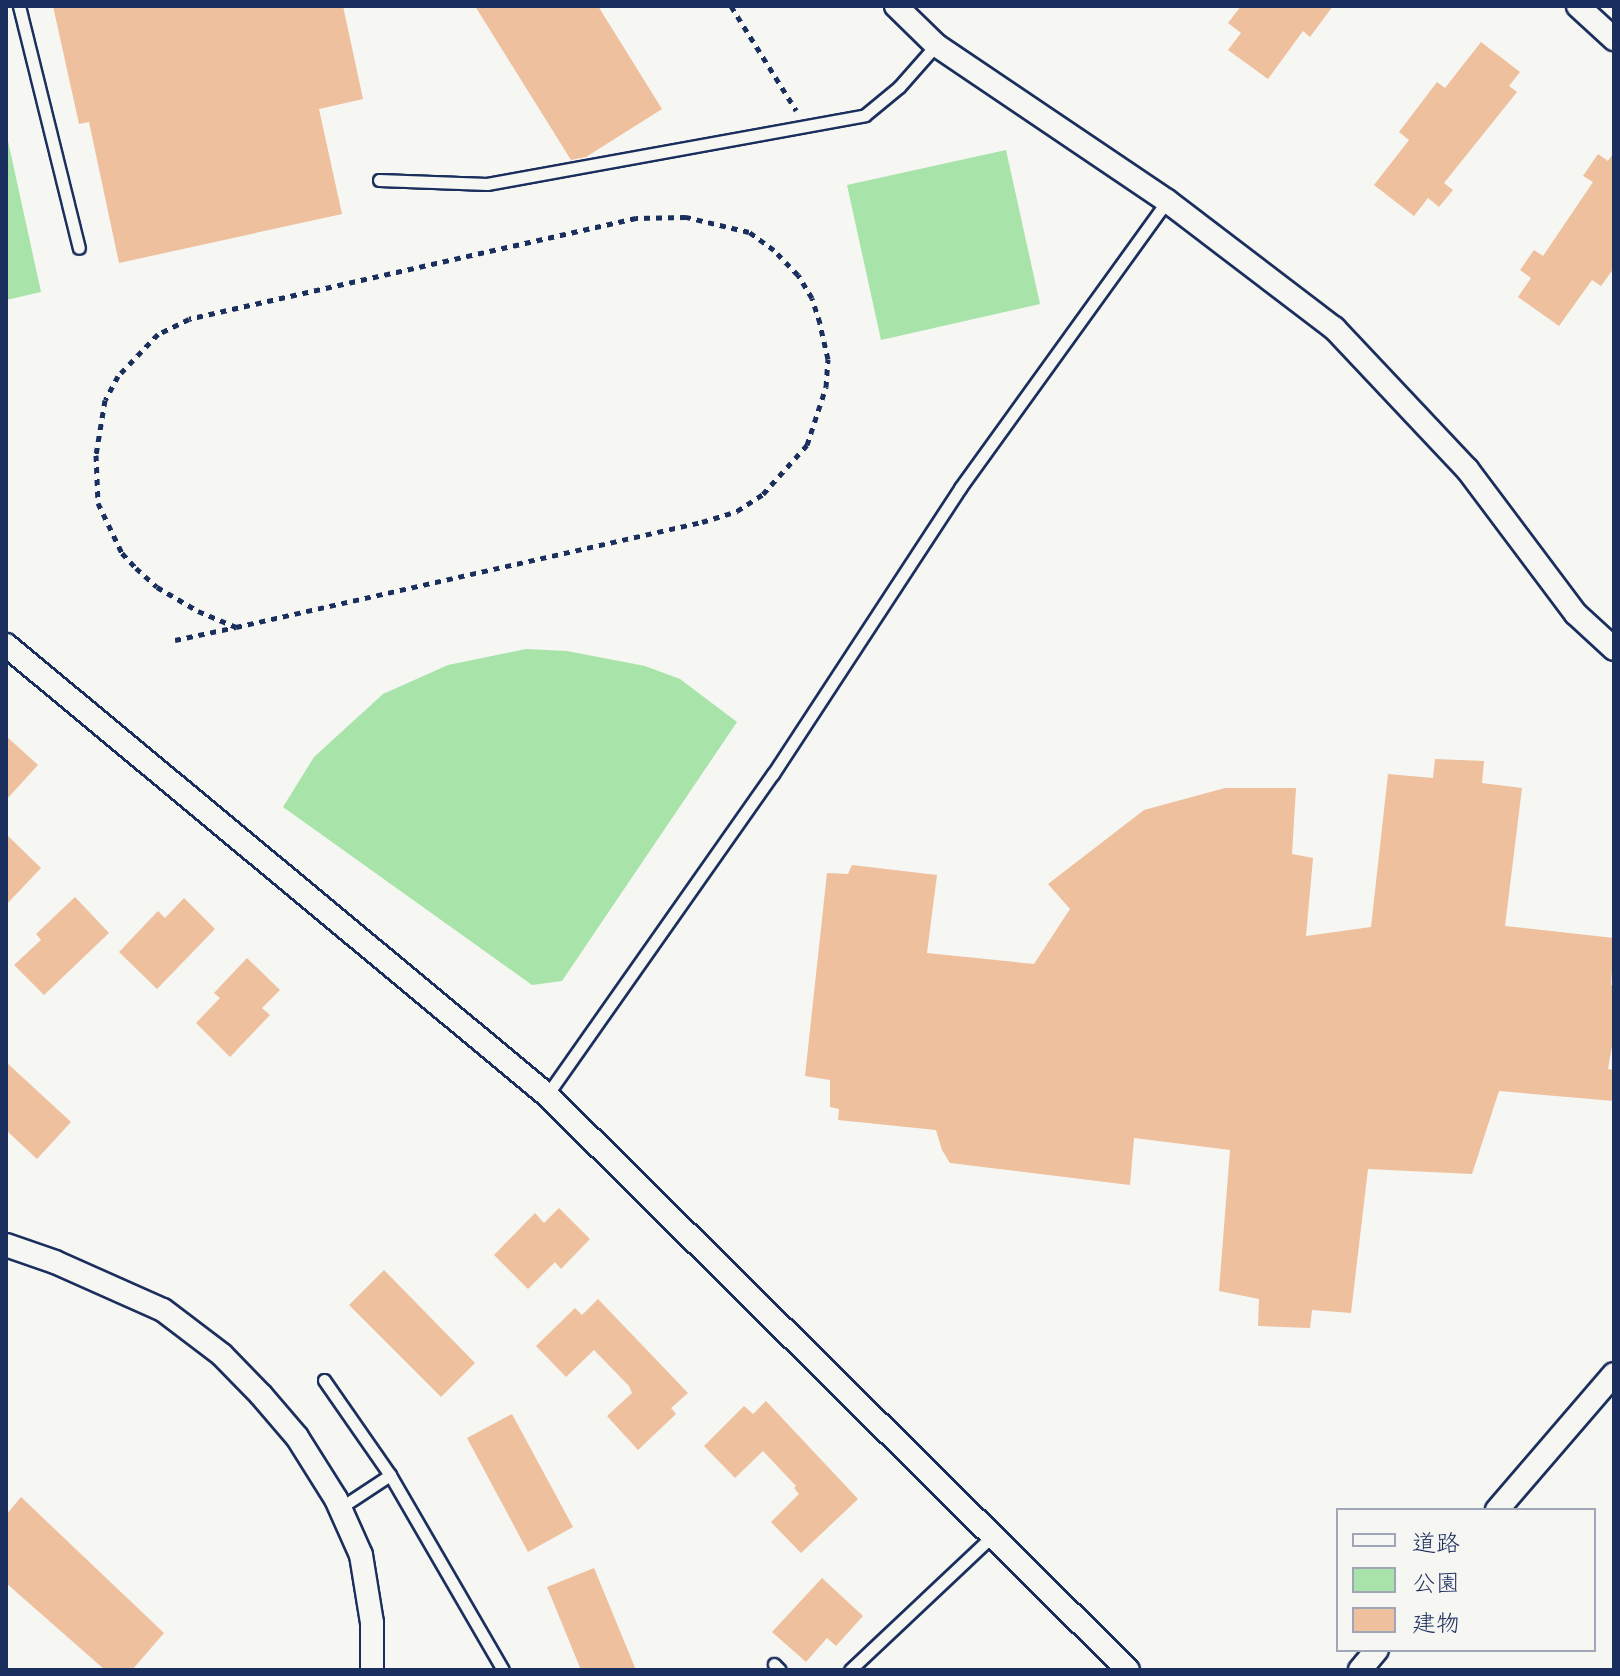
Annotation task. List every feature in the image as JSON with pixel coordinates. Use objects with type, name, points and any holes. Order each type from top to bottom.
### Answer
[{"type":"street","points":[[896,6],[936,45],[1167,201],[1334,328],[1467,469],[1576,614],[1614,649]]},
{"type":"street","points":[[1578,6],[1614,39]]},
{"type":"street","points":[[6,645],[547,1095],[1128,1670]]},
{"type":"street","points":[[6,1245],[55,1262],[163,1310],[222,1355],[297,1437],[340,1508],[361,1555],[372,1623],[372,1670]]},
{"type":"street","points":[[1499,1508],[1614,1374]]},
{"type":"street","points":[[1360,1670],[1375,1652]]},
{"type":"lane","points":[[19,6],[79,248]]},
{"type":"lane","points":[[379,180],[487,184],[865,115],[899,87],[936,45]]},
{"type":"lane","points":[[547,1095],[773,774],[960,488],[1167,201]]},
{"type":"lane","points":[[324,1380],[390,1475],[503,1670]]},
{"type":"lane","points":[[340,1508],[390,1475]]},
{"type":"lane","points":[[850,1670],[992,1536]]},
{"type":"path","points":[[731,6],[805,124]]},
{"type":"path","points":[[175,640],[236,627],[737,511],[763,494],[807,445],[826,387],[828,359],[812,298],[798,275],[774,250],[749,232],[686,217],[636,218],[189,319],[158,334],[118,376],[105,400],[96,455],[98,503],[122,553],[157,587],[198,611],[236,627]]},
{"type":"green space","points":[[6,132],[41,292],[6,300]]},
{"type":"green space","points":[[1006,150],[1040,304],[881,340],[847,185]]},
{"type":"green space","points":[[526,649],[567,651],[645,666],[680,679],[737,722],[562,981],[532,985],[283,807],[314,757],[383,694],[448,665]]},
{"type":"building","points":[[53,6],[343,6],[363,99],[319,109],[342,214],[119,263],[89,122],[79,124]]},
{"type":"building","points":[[475,6],[598,6],[662,109],[586,157],[571,160]]},
{"type":"building","points":[[1241,6],[1333,6],[1310,37],[1303,31],[1268,79],[1228,50],[1241,33],[1228,23]]},
{"type":"building","points":[[1481,42],[1520,72],[1509,86],[1517,92],[1444,183],[1453,190],[1439,207],[1428,198],[1414,216],[1374,185],[1409,140],[1399,132],[1437,82],[1445,88]]},
{"type":"building","points":[[1614,152],[1614,268],[1601,286],[1592,280],[1559,326],[1518,297],[1531,278],[1520,270],[1534,250],[1543,256],[1593,182],[1583,176],[1598,154],[1608,161]]},
{"type":"building","points":[[6,736],[38,765],[6,800]]},
{"type":"building","points":[[1435,759],[1484,761],[1482,783],[1522,788],[1505,926],[1614,938],[1611,985],[1614,986],[1614,1034],[1608,1069],[1614,1070],[1614,1101],[1499,1091],[1472,1174],[1368,1169],[1351,1313],[1312,1310],[1310,1328],[1258,1326],[1259,1299],[1219,1291],[1230,1150],[1134,1138],[1130,1185],[950,1163],[936,1130],[838,1120],[839,1109],[830,1107],[830,1080],[805,1076],[827,873],[848,874],[852,865],[937,875],[927,953],[1034,964],[1070,909],[1048,884],[1144,810],[1225,788],[1296,788],[1292,854],[1313,858],[1306,936],[1371,927],[1388,774],[1433,778]]},
{"type":"building","points":[[6,834],[41,868],[6,905]]},
{"type":"building","points":[[75,897],[109,933],[44,995],[14,965],[41,940],[36,934]]},
{"type":"building","points":[[184,898],[215,929],[157,989],[119,952],[158,911],[165,918]]},
{"type":"building","points":[[247,958],[280,990],[262,1008],[270,1015],[230,1057],[196,1023],[220,998],[214,993]]},
{"type":"building","points":[[6,1062],[71,1122],[37,1159],[6,1130]]},
{"type":"building","points":[[559,1208],[590,1239],[561,1269],[555,1262],[528,1289],[494,1255],[535,1213],[544,1223]]},
{"type":"building","points":[[384,1270],[475,1363],[441,1397],[349,1305]]},
{"type":"building","points":[[598,1299],[688,1393],[671,1408],[676,1414],[638,1450],[607,1416],[632,1393],[629,1386],[594,1350],[566,1377],[536,1346],[575,1308],[582,1315]]},
{"type":"building","points":[[766,1401],[858,1499],[801,1553],[771,1522],[799,1494],[794,1488],[796,1486],[763,1451],[735,1478],[704,1446],[744,1406],[753,1414]]},
{"type":"building","points":[[512,1414],[573,1527],[528,1552],[467,1438]]},
{"type":"building","points":[[21,1497],[164,1633],[132,1670],[105,1670],[6,1583],[6,1515]]},
{"type":"building","points":[[594,1568],[636,1670],[581,1670],[547,1587]]},
{"type":"building","points":[[822,1578],[863,1616],[836,1646],[827,1638],[806,1662],[772,1632]]}]
